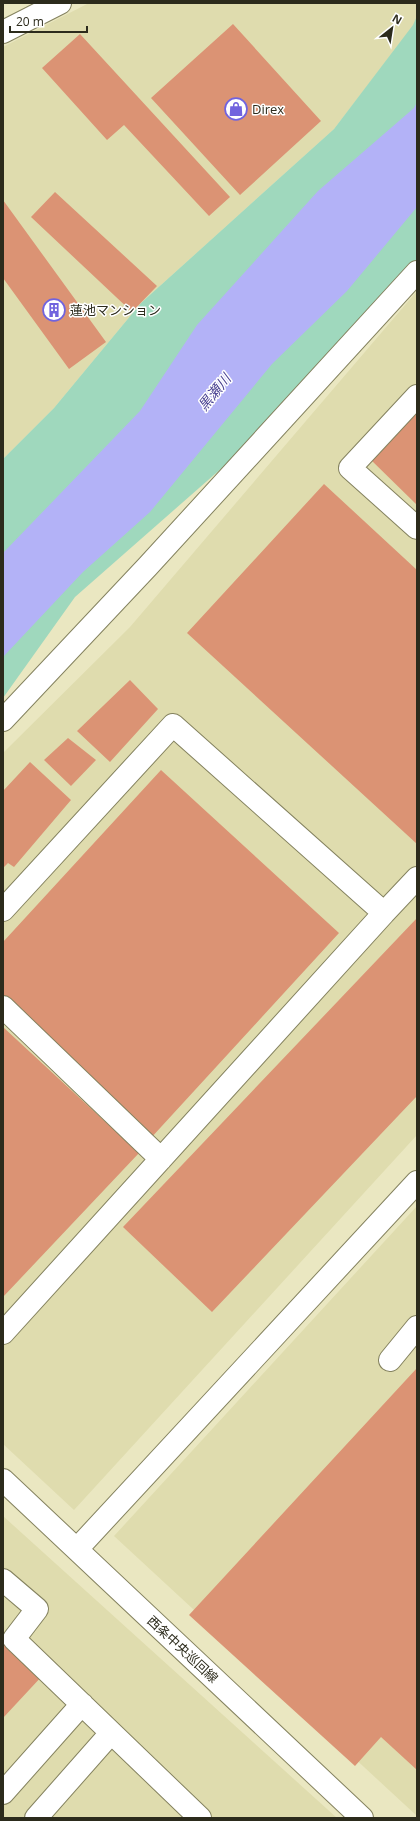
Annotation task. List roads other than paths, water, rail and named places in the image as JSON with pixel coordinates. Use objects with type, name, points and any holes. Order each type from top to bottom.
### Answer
[{"type":"street","points":[[3,32],[55,4]]},
{"type":"street","points":[[3,720],[154,560],[417,272]]},
{"type":"street","points":[[417,396],[350,468],[417,528]]},
{"type":"street","points":[[3,910],[173,725],[384,913]]},
{"type":"street","points":[[3,1332],[417,878]]},
{"type":"street","points":[[3,1007],[161,1159]]},
{"type":"street","points":[[77,1549],[417,1182]]},
{"type":"street","points":[[390,1360],[417,1327]]},
{"type":"street","name":"西条中央巡回線","points":[[3,1480],[362,1818]]},
{"type":"street","points":[[3,1580],[37,1609],[14,1639],[200,1818]]},
{"type":"street","points":[[3,1793],[82,1704]]},
{"type":"street","points":[[36,1818],[112,1733]]},
{"type":"water","name":"黒瀬川","points":[[417,102],[417,207],[347,291],[272,364],[150,512],[83,572],[3,657],[3,553],[140,411],[197,325],[318,191],[414,108]]},
{"type":"place","name":"Direx","points":[[236,109]]},
{"type":"place","name":"蓮池マンション","points":[[54,310]]}]
